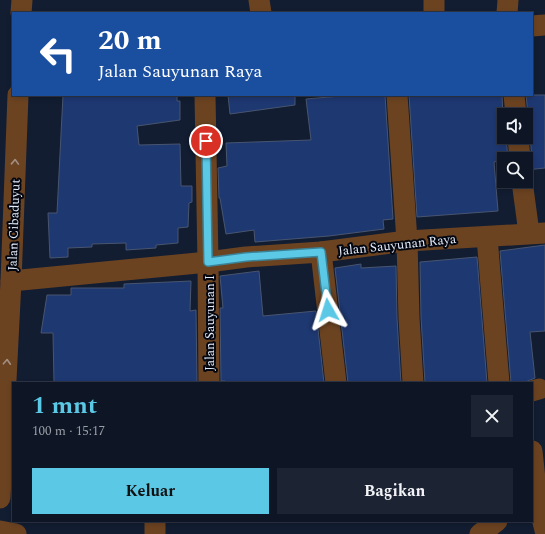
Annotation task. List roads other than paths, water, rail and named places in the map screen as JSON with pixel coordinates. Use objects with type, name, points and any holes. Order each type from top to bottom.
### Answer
[{"type":"street","points":[[21,12],[22,0]]},
{"type":"street","points":[[260,0],[260,12]]},
{"type":"street","points":[[434,0],[434,12]]},
{"type":"street","points":[[507,12],[508,0]]},
{"type":"street","points":[[533,26],[545,25]]},
{"type":"street","name":"Jalan Sauyunan I","points":[[205,96],[209,382]]},
{"type":"street","points":[[397,96],[407,242],[409,318],[413,382]]},
{"type":"street","points":[[514,96],[515,108]]},
{"type":"street","name":"Jalan Cibaduyut","points":[[5,493],[11,281],[12,98]]},
{"type":"street","points":[[524,188],[537,233]]},
{"type":"street","name":"Jalan Sauyunan Raya","points":[[11,281],[246,257],[321,252],[407,242],[537,233]]},
{"type":"street","points":[[487,237],[499,382]]},
{"type":"street","points":[[321,252],[336,382]]},
{"type":"street","points":[[533,459],[538,498],[545,530]]},
{"type":"street","points":[[154,534],[155,522]]},
{"type":"street","points":[[480,534],[496,522]]},
{"type":"street","points":[[0,531],[16,534]]}]
